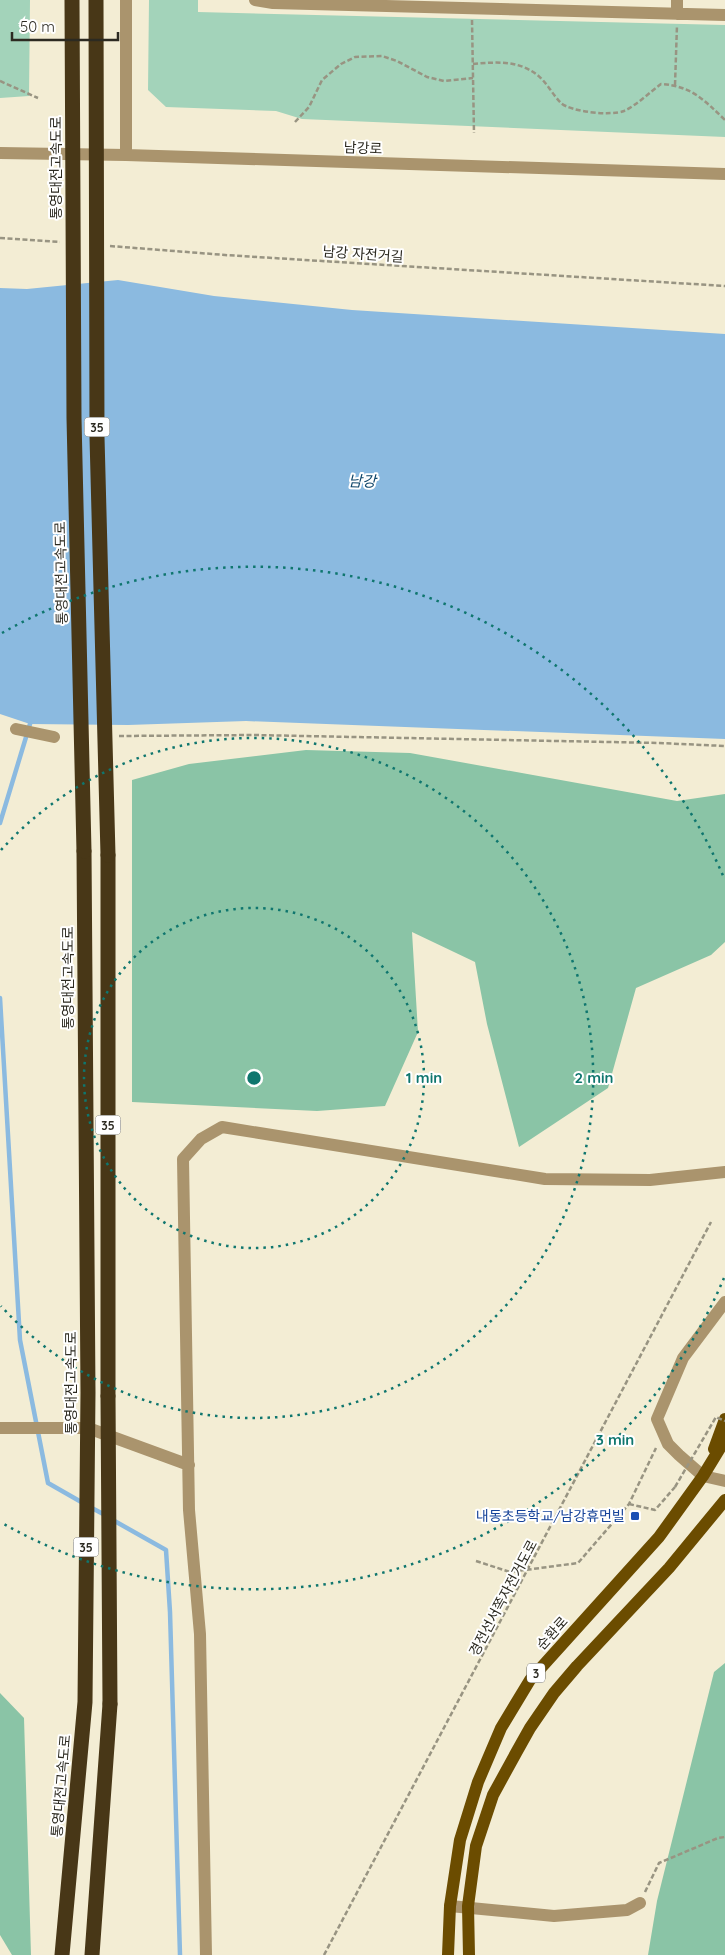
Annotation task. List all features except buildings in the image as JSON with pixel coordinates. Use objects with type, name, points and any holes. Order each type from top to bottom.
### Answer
[{"type":"highway","name":"통영대전고속도로","points":[[62,1955],[85,1702],[88,1428],[84,851],[74,418],[72,0]]},
{"type":"highway","name":"35","points":[[92,1955],[110,1704],[108,855],[98,437],[96,0]]},
{"type":"main road","points":[[703,1476],[725,1420]]},
{"type":"main road","name":"순환로","points":[[448,1955],[450,1906],[460,1840],[478,1782],[501,1728],[530,1680],[659,1537],[703,1476],[725,1440]]},
{"type":"main road","name":"3","points":[[469,1955],[468,1906],[476,1846],[493,1794],[530,1728],[577,1666],[669,1568],[725,1500]]},
{"type":"street","points":[[126,0],[126,155]]},
{"type":"street","points":[[255,0],[273,3],[472,4],[725,15]]},
{"type":"street","points":[[678,0],[678,14]]},
{"type":"street","name":"남강로","points":[[0,153],[126,155],[725,174]]},
{"type":"street","points":[[16,729],[54,737]]},
{"type":"street","points":[[206,1955],[200,1634],[190,1510],[183,1159],[202,1139],[222,1127],[545,1179],[650,1180],[725,1172]]},
{"type":"street","points":[[725,1302],[683,1358],[657,1419],[668,1444],[703,1476],[725,1481]]},
{"type":"street","points":[[0,1428],[88,1428],[189,1465]]},
{"type":"street","points":[[450,1906],[468,1906],[554,1916],[627,1910],[640,1903]]},
{"type":"path","points":[[472,4],[474,133]]},
{"type":"path","points":[[675,84],[678,14]]},
{"type":"path","points":[[295,122],[309,107],[322,80],[341,64],[355,57],[382,56],[427,77],[444,81],[473,78]]},
{"type":"path","points":[[473,64],[503,62],[521,66],[537,74],[562,104],[578,110],[601,113],[624,111],[662,84],[675,84],[697,93],[725,120]]},
{"type":"path","points":[[0,81],[38,98]]},
{"type":"path","points":[[0,238],[69,243]]},
{"type":"path","name":"남강 자전거길","points":[[108,246],[725,286]]},
{"type":"path","points":[[111,736],[254,735],[725,746]]},
{"type":"path","name":"경전선서쪽자전거도로","points":[[324,1955],[711,1222]]},
{"type":"path","points":[[629,1504],[655,1510],[675,1486],[716,1417],[725,1420]]},
{"type":"path","points":[[476,1561],[510,1572],[578,1563],[629,1504],[663,1433]]},
{"type":"path","points":[[640,1903],[659,1862],[718,1838],[725,1837]]},
{"type":"green space","points":[[0,0],[30,0],[29,96],[0,98]]},
{"type":"green space","points":[[149,0],[198,0],[198,12],[725,25],[725,137],[302,119],[276,111],[166,107],[148,90]]},
{"type":"green space","points":[[306,750],[410,753],[677,801],[725,794],[725,942],[711,955],[636,988],[608,1088],[519,1147],[487,1024],[475,962],[412,932],[418,1032],[385,1106],[317,1111],[132,1102],[132,780],[189,764]]},
{"type":"green space","points":[[725,1663],[725,1955],[648,1955],[657,1901],[714,1672]]},
{"type":"green space","points":[[0,1693],[24,1718],[31,1955],[12,1955],[0,1935]]},
{"type":"water","name":"남강","points":[[118,280],[214,296],[352,310],[725,334],[725,739],[246,721],[128,725],[30,724],[0,714],[0,288],[27,289]]},
{"type":"waterway","points":[[0,823],[30,724]]},
{"type":"waterway","points":[[0,998],[20,1340],[48,1483],[83,1503]]},
{"type":"waterway","points":[[90,1507],[105,1515]]},
{"type":"waterway","points":[[111,1519],[166,1550],[170,1612],[180,1955]]},
{"type":"place","name":"내동초등학교/남강휴먼빌","points":[[635,1516]]}]
